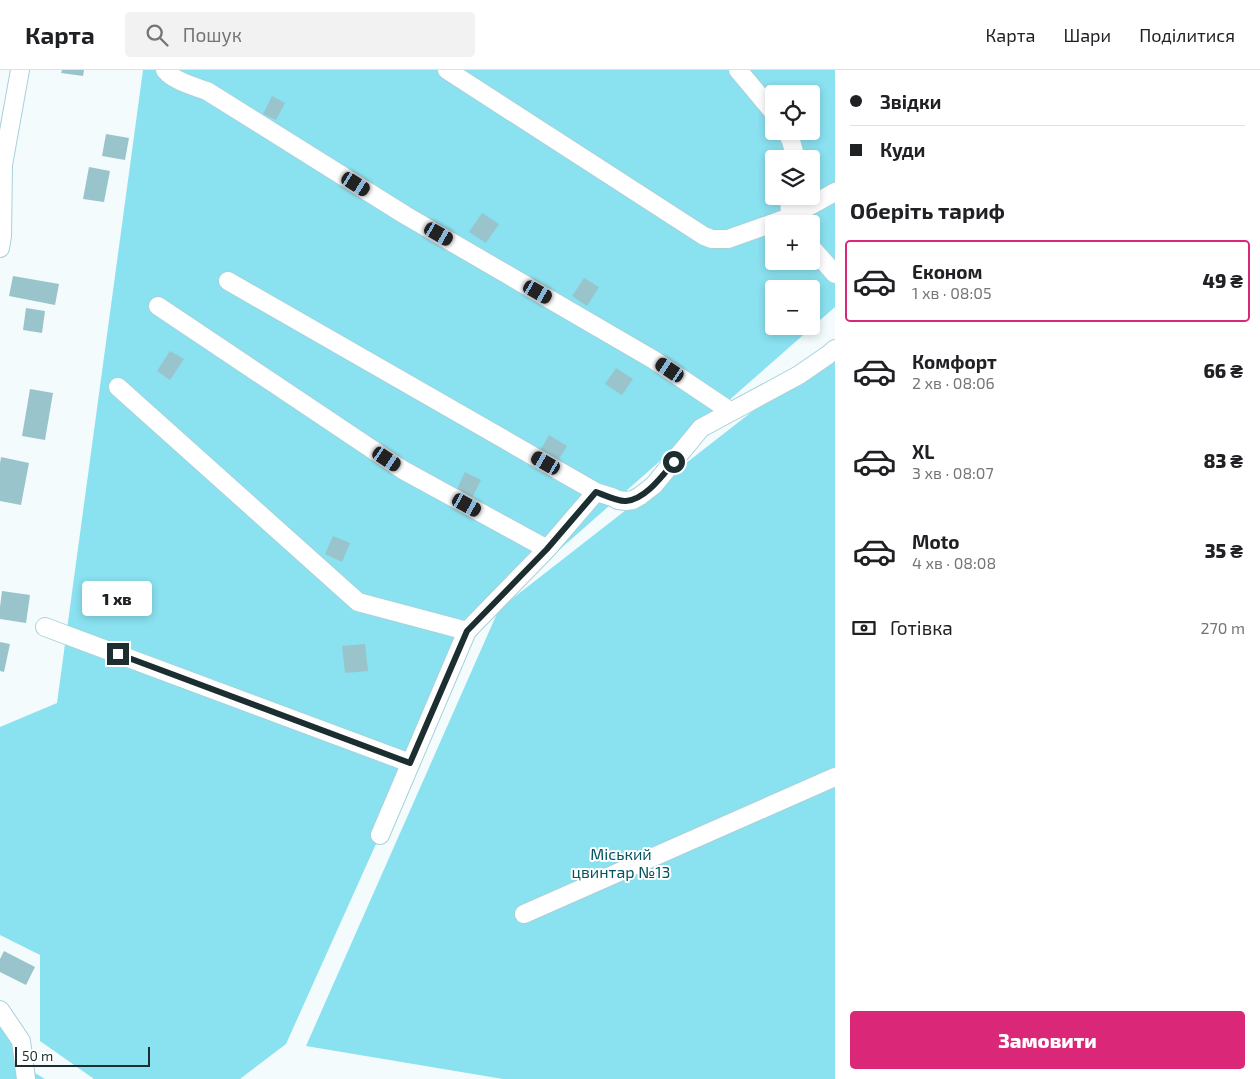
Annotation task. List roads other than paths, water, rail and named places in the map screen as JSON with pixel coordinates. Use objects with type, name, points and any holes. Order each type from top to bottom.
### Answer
[{"type":"street","points":[[0,248],[2,236],[2,165],[20,70]]},
{"type":"street","points":[[165,70],[174,78],[207,91],[405,215],[654,360],[730,411]]},
{"type":"street","points":[[446,70],[704,236],[712,239],[728,239],[765,228]]},
{"type":"street","points":[[738,70],[765,102]]},
{"type":"street","points":[[800,215],[835,192]]},
{"type":"street","points":[[820,257],[835,274]]},
{"type":"street","points":[[228,281],[596,492],[626,501],[633,500],[654,486],[701,428],[799,375],[835,349]]},
{"type":"street","points":[[158,306],[404,470],[547,549]]},
{"type":"street","points":[[118,387],[358,602],[467,631]]},
{"type":"street","points":[[380,835],[467,631],[547,549],[596,492]]},
{"type":"street","points":[[45,627],[410,763]]},
{"type":"street","points":[[524,914],[835,777]]},
{"type":"street","points":[[0,1010],[21,1041],[26,1079]]},
{"type":"park label","name":"Міський цвинтар №13","points":[[621,863]]}]
